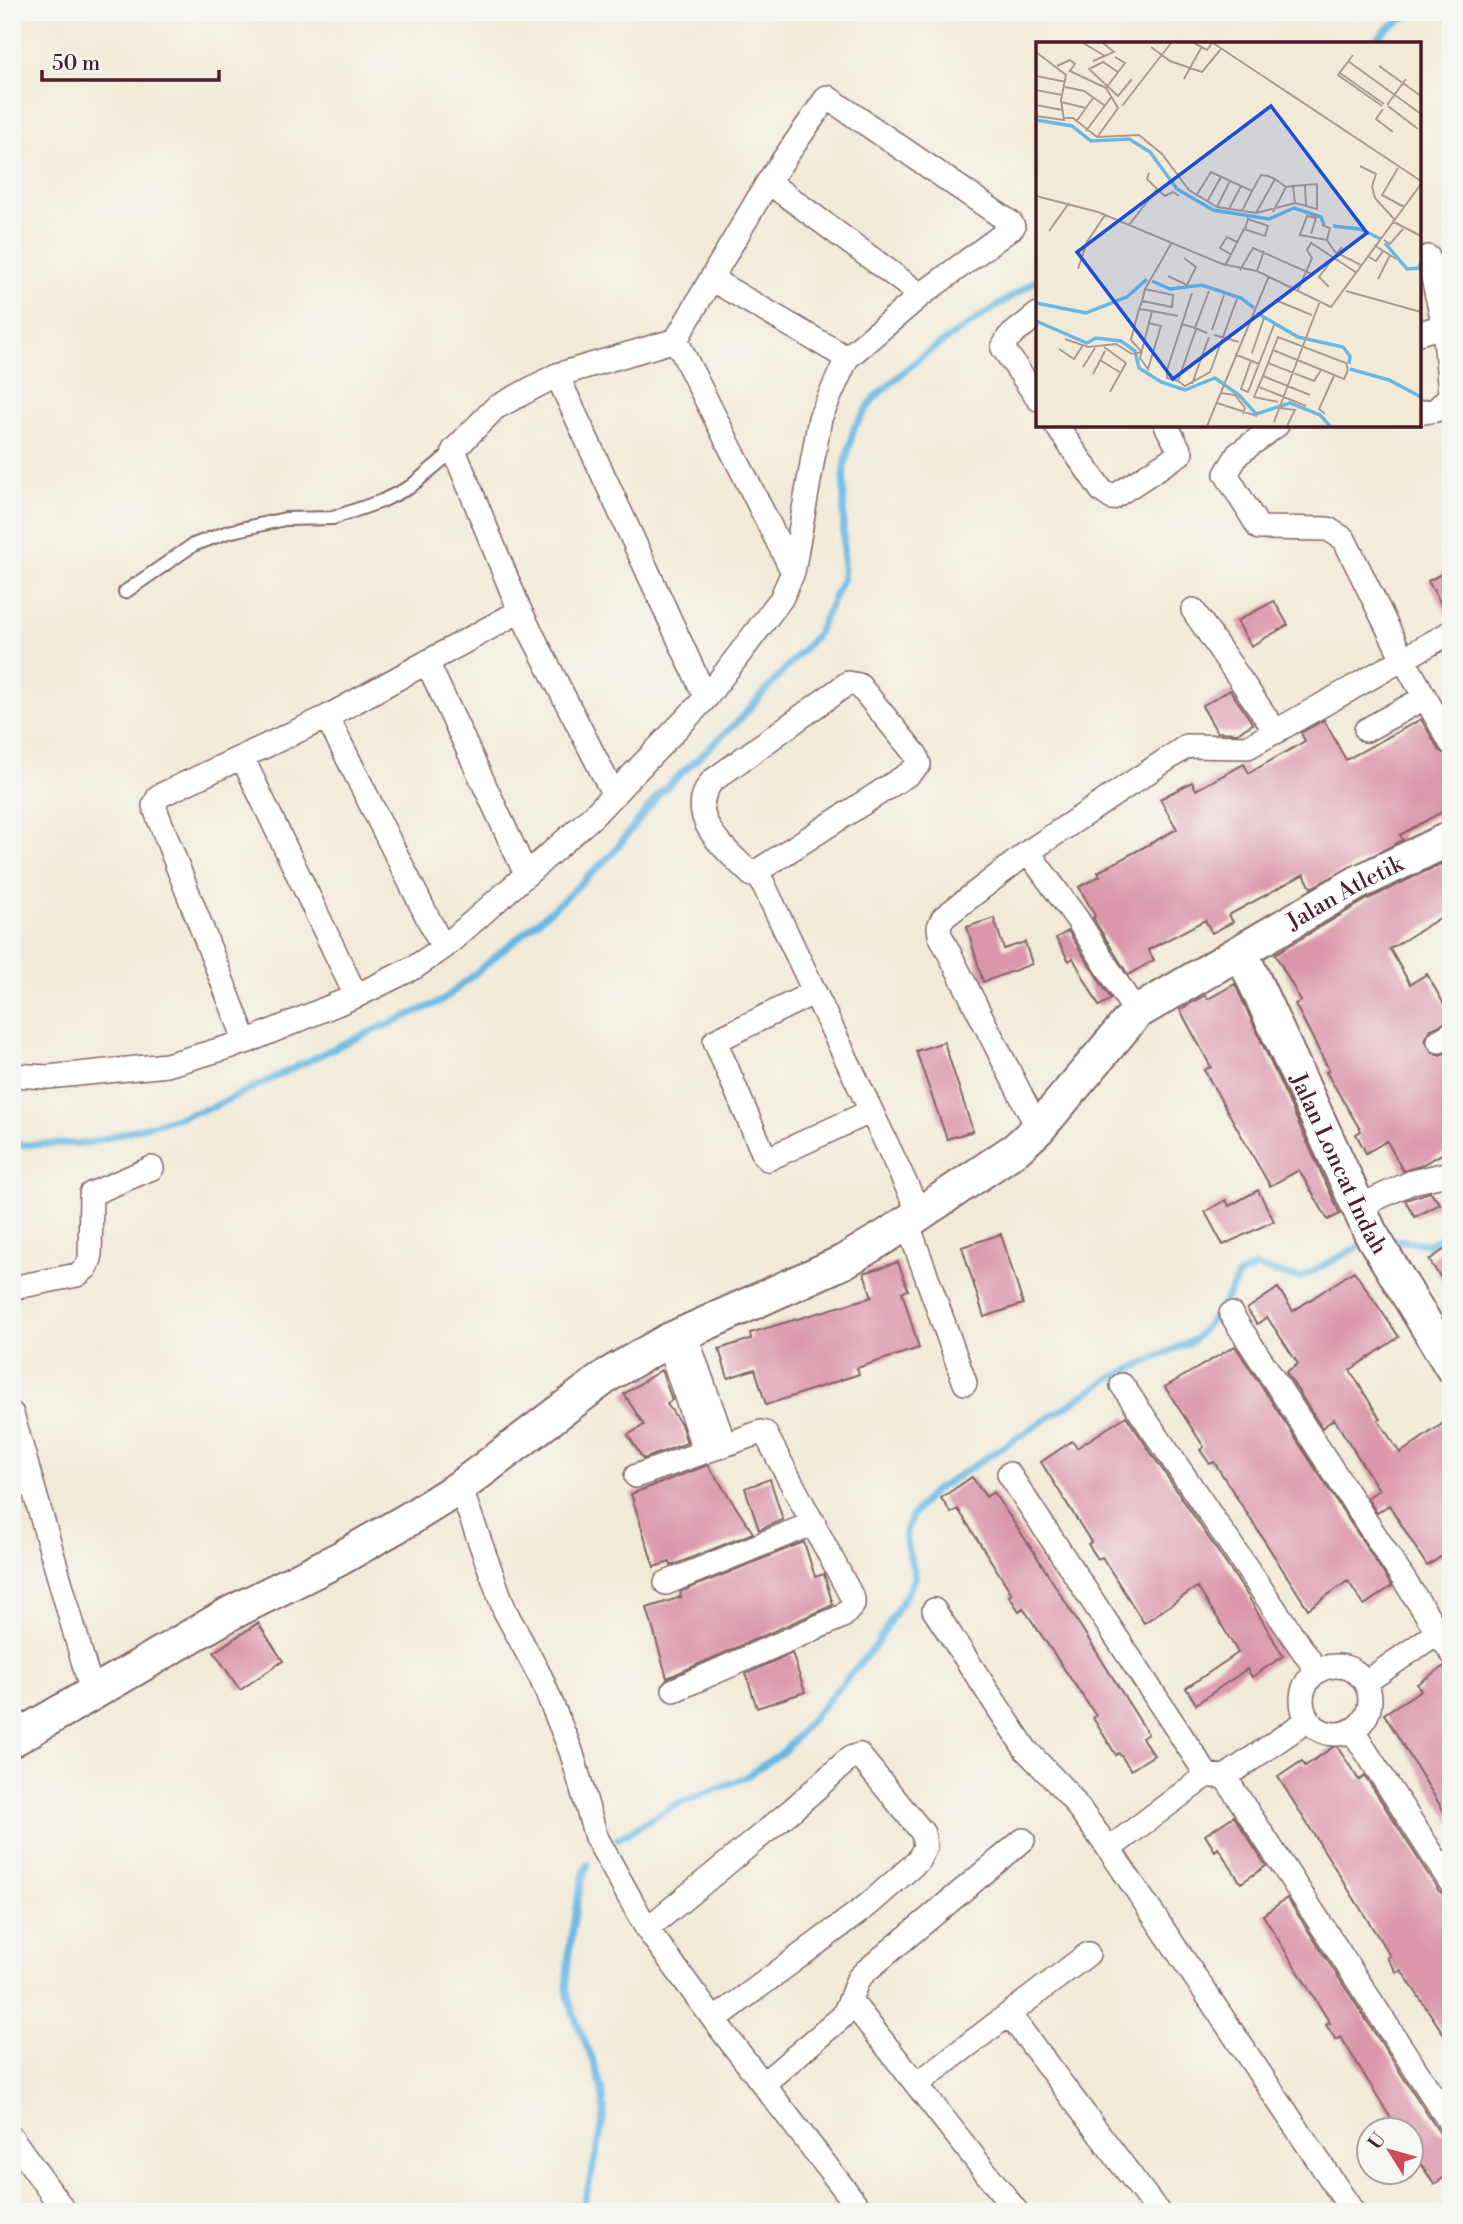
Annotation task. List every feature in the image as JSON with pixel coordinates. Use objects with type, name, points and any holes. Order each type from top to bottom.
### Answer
[{"type":"street","points":[[12,1075],[48,1077],[167,1065],[246,1042],[356,996],[415,967],[443,948],[614,795],[706,698],[781,599],[793,572],[820,418],[847,358],[921,295],[1010,232],[1011,223],[827,97],[768,182],[676,340],[557,375],[495,408],[454,450],[520,611],[614,795]]},
{"type":"street","points":[[768,182],[921,295]]},
{"type":"street","points":[[1421,414],[1436,410],[1450,399],[1447,325],[1428,257]]},
{"type":"street","points":[[711,279],[847,358]]},
{"type":"street","points":[[1036,316],[1008,338],[1003,348],[1036,396]]},
{"type":"street","points":[[1421,332],[1447,325]]},
{"type":"street","points":[[676,340],[793,572]]},
{"type":"street","points":[[557,375],[706,698]]},
{"type":"street","points":[[1057,427],[1102,491],[1112,498],[1181,453],[1168,427]]},
{"type":"street","points":[[1275,427],[1258,437],[1227,468],[1227,479],[1259,528],[1328,529],[1344,539],[1402,657],[1451,743]]},
{"type":"street","points":[[1193,610],[1276,732]]},
{"type":"street","points":[[246,1042],[154,806],[159,796],[243,759],[327,717],[520,611]]},
{"type":"street","points":[[1038,1129],[959,976],[939,927],[943,918],[1028,852],[1187,746],[1239,749],[1276,732],[1402,657],[1451,632]]},
{"type":"street","points":[[427,662],[526,874]]},
{"type":"street","points":[[756,873],[910,774],[919,764],[916,755],[859,685],[848,683],[712,781],[704,792],[700,811],[708,827],[760,878],[913,1218],[965,1383]]},
{"type":"street","points":[[1366,730],[1424,698]]},
{"type":"street","points":[[327,717],[443,948]]},
{"type":"street","points":[[243,759],[356,996]]},
{"type":"street","name":"Jalan Atletik","points":[[12,1740],[231,1613],[339,1559],[460,1487],[608,1375],[676,1337],[843,1262],[1016,1149],[1038,1129],[1136,1013],[1357,883],[1451,838]]},
{"type":"street","points":[[1028,852],[1077,919],[1136,1013]]},
{"type":"street","points":[[756,873],[809,995],[913,1218]]},
{"type":"street","name":"Jalan Loncat Indah","points":[[1241,952],[1369,1229],[1451,1366]]},
{"type":"street","points":[[809,995],[715,1041],[764,1155],[768,1158],[865,1114]]},
{"type":"street","points":[[12,1288],[77,1275],[86,1268],[90,1259],[91,1194],[152,1168]]},
{"type":"street","points":[[1369,1229],[1412,1182],[1451,1173]]},
{"type":"street","points":[[1231,1314],[1444,1627],[1451,1652]]},
{"type":"street","points":[[676,1337],[714,1446]]},
{"type":"street","points":[[1122,1385],[1317,1671]]},
{"type":"street","points":[[12,1414],[92,1692]]},
{"type":"street","points":[[636,1476],[714,1446],[765,1433],[853,1600],[844,1616],[674,1690]]},
{"type":"street","points":[[1009,1474],[1451,2124]]},
{"type":"street","points":[[460,1487],[505,1611],[541,1678],[571,1751],[596,1837],[647,1929],[862,2212]]},
{"type":"street","points":[[666,1583],[814,1522]]},
{"type":"street","points":[[934,1609],[1026,1750],[1069,1795],[1109,1849],[1353,2212]]},
{"type":"street","points":[[1366,1682],[1444,1627]]},
{"type":"street","points":[[1327,1666],[1349,1668],[1366,1682],[1370,1705],[1366,1716],[1352,1730],[1338,1734],[1326,1733],[1308,1720],[1301,1699],[1309,1678],[1317,1671],[1327,1666]]},
{"type":"street","points":[[1109,1849],[1216,1776],[1308,1720]]},
{"type":"street","points":[[1352,1730],[1451,1884]]},
{"type":"street","points":[[647,1929],[793,1809],[849,1758],[859,1755],[923,1833],[925,1847],[918,1861],[868,1905],[714,2020]]},
{"type":"street","points":[[764,2084],[843,2016],[866,1970],[1023,1840]]},
{"type":"street","points":[[917,2084],[1088,1954]]},
{"type":"street","points":[[850,2000],[1017,2212]]},
{"type":"street","points":[[1009,2014],[1158,2212]]},
{"type":"street","points":[[12,2138],[65,2212]]},
{"type":"lane","points":[[125,592],[193,545],[228,532],[285,519],[333,518],[382,501],[410,487],[454,450]]},
{"type":"building","points":[[1451,569],[1451,618],[1449,618],[1428,581]]},
{"type":"building","points":[[1274,601],[1288,625],[1251,646],[1237,621]]},
{"type":"building","points":[[1230,690],[1253,724],[1237,733],[1217,732],[1202,706]]},
{"type":"building","points":[[1421,719],[1439,750],[1451,757],[1451,807],[1400,835],[1403,840],[1311,888],[1304,874],[1229,915],[1233,922],[1212,933],[1205,920],[1148,950],[1154,960],[1128,975],[1093,918],[1095,916],[1079,887],[1100,876],[1098,872],[1177,829],[1160,799],[1192,782],[1196,790],[1244,764],[1249,773],[1305,741],[1301,733],[1324,720],[1346,760]]},
{"type":"building","points":[[1451,859],[1451,911],[1390,949],[1410,984],[1427,974],[1451,1017],[1451,1020],[1431,1029],[1425,1040],[1433,1053],[1440,1055],[1451,1050],[1451,1149],[1420,1166],[1403,1171],[1387,1141],[1366,1153],[1356,1134],[1361,1131],[1326,1072],[1329,1070],[1295,1004],[1301,1001],[1275,954],[1366,900]]},
{"type":"building","points":[[994,918],[1004,949],[1025,942],[1032,964],[983,982],[967,927]]},
{"type":"building","points":[[1068,931],[1111,999],[1099,1006],[1073,958],[1069,961],[1056,938]]},
{"type":"building","points":[[1235,984],[1340,1214],[1328,1220],[1299,1170],[1270,1186],[1204,1070],[1211,1067],[1180,1010],[1205,995],[1208,999]]},
{"type":"building","points":[[944,1042],[973,1131],[947,1139],[916,1051]]},
{"type":"building","points":[[1258,1190],[1274,1221],[1223,1245],[1205,1212],[1226,1200],[1229,1206]]},
{"type":"building","points":[[1430,1192],[1440,1204],[1415,1217],[1405,1200]]},
{"type":"building","points":[[1001,1234],[1023,1304],[984,1317],[962,1247]]},
{"type":"building","points":[[1451,1245],[1451,1293],[1429,1260]]},
{"type":"building","points":[[898,1262],[908,1290],[902,1292],[919,1348],[857,1368],[859,1374],[766,1405],[755,1369],[728,1378],[719,1349],[751,1339],[750,1333],[872,1297],[864,1273]]},
{"type":"building","points":[[1354,1271],[1399,1337],[1350,1370],[1380,1419],[1378,1420],[1400,1453],[1451,1418],[1451,1550],[1427,1566],[1389,1505],[1377,1513],[1367,1498],[1379,1490],[1334,1419],[1322,1428],[1286,1372],[1298,1364],[1267,1317],[1257,1324],[1247,1309],[1278,1288],[1293,1311]]},
{"type":"building","points":[[1235,1346],[1392,1586],[1364,1605],[1348,1581],[1308,1609],[1214,1462],[1210,1464],[1200,1450],[1204,1447],[1165,1387]]},
{"type":"building","points":[[661,1370],[672,1400],[667,1404],[681,1424],[687,1443],[643,1459],[628,1435],[644,1425],[624,1394]]},
{"type":"building","points":[[1126,1416],[1248,1596],[1283,1656],[1252,1677],[1247,1669],[1196,1704],[1186,1688],[1238,1653],[1220,1622],[1197,1587],[1144,1623],[1102,1557],[1098,1559],[1088,1544],[1091,1542],[1041,1462],[1072,1441],[1077,1448]]},
{"type":"building","points":[[708,1465],[753,1533],[671,1566],[670,1562],[654,1567],[631,1494]]},
{"type":"building","points":[[972,1477],[986,1497],[993,1492],[1034,1552],[1148,1734],[1142,1738],[1154,1755],[1131,1770],[1119,1753],[1116,1755],[1093,1718],[1096,1716],[1023,1608],[1019,1611],[1009,1596],[1012,1594],[958,1509],[951,1513],[941,1498]]},
{"type":"building","points":[[770,1479],[783,1520],[759,1530],[745,1488]]},
{"type":"building","points":[[804,1542],[815,1577],[824,1574],[833,1605],[667,1678],[647,1608],[681,1597],[680,1592]]},
{"type":"building","points":[[258,1623],[283,1661],[240,1690],[214,1652]]},
{"type":"building","points":[[792,1653],[805,1692],[757,1708],[746,1674]]},
{"type":"building","points":[[1446,1665],[1451,1666],[1451,1823],[1384,1714],[1421,1690],[1417,1684]]},
{"type":"building","points":[[1336,1745],[1359,1780],[1365,1776],[1439,1891],[1451,1899],[1451,2045],[1401,1970],[1397,1973],[1387,1958],[1390,1956],[1278,1777],[1302,1761],[1305,1766]]},
{"type":"building","points":[[1234,1816],[1266,1866],[1241,1883],[1218,1848],[1215,1851],[1205,1835]]},
{"type":"building","points":[[1287,1898],[1439,2132],[1451,2138],[1451,2173],[1434,2184],[1424,2169],[1424,2116],[1389,2116],[1341,2037],[1336,2040],[1326,2025],[1330,2023],[1263,1915]]},
{"type":"waterway","points":[[1373,42],[1389,27],[1414,12]]},
{"type":"waterway","points":[[12,1145],[89,1143],[213,1107],[343,1044],[442,1001],[562,901],[612,854],[659,794],[738,721],[817,634],[843,578],[844,468],[854,428],[875,397],[922,356],[1036,280]]},
{"type":"waterway","points":[[1387,1239],[1429,1244],[1451,1234]]},
{"type":"waterway","points":[[618,1839],[673,1806],[744,1778],[784,1751],[876,1645],[916,1577],[906,1530],[914,1513],[934,1491],[1109,1379],[1194,1340],[1221,1308],[1239,1275],[1255,1267],[1300,1278],[1365,1243]]},
{"type":"waterway","points":[[580,2212],[595,2160],[604,2108],[599,2079],[572,2010],[567,1985],[572,1929],[588,1864]]}]
